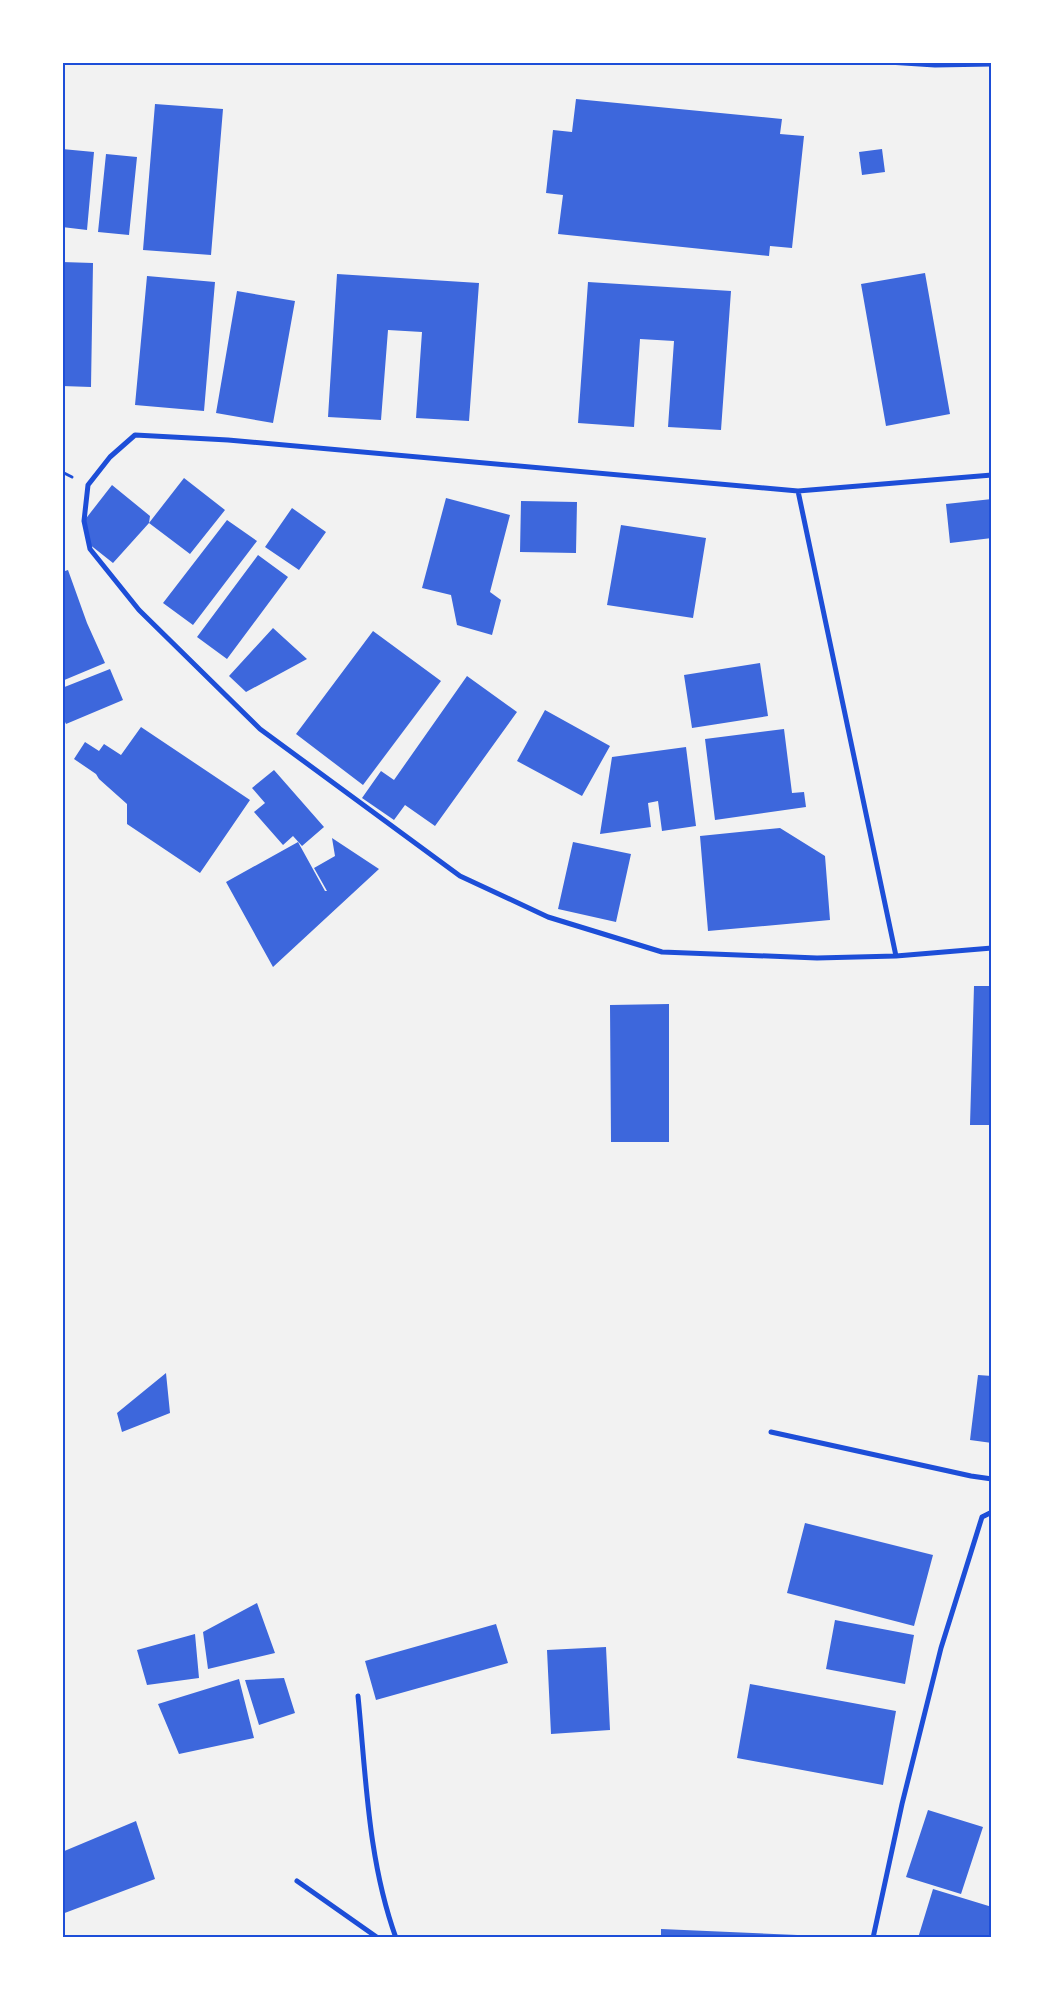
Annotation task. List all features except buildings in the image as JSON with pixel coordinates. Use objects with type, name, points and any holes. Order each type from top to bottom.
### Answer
[{"type":"street","points":[[888,62],[935,66],[992,64]]},
{"type":"street","points":[[992,475],[798,491],[228,440],[135,435],[110,457],[88,485],[84,520],[90,549],[139,610],[260,729],[460,876],[548,917],[662,952],[817,958],[896,956],[992,948]]},
{"type":"street","points":[[798,491],[896,956]]},
{"type":"street","points":[[771,1432],[992,1479]]},
{"type":"street","points":[[873,1938],[902,1804],[941,1648],[982,1517],[992,1512]]},
{"type":"street","points":[[358,1696],[373,1849],[381,1890],[396,1938]]},
{"type":"street","points":[[297,1881],[378,1938]]}]
